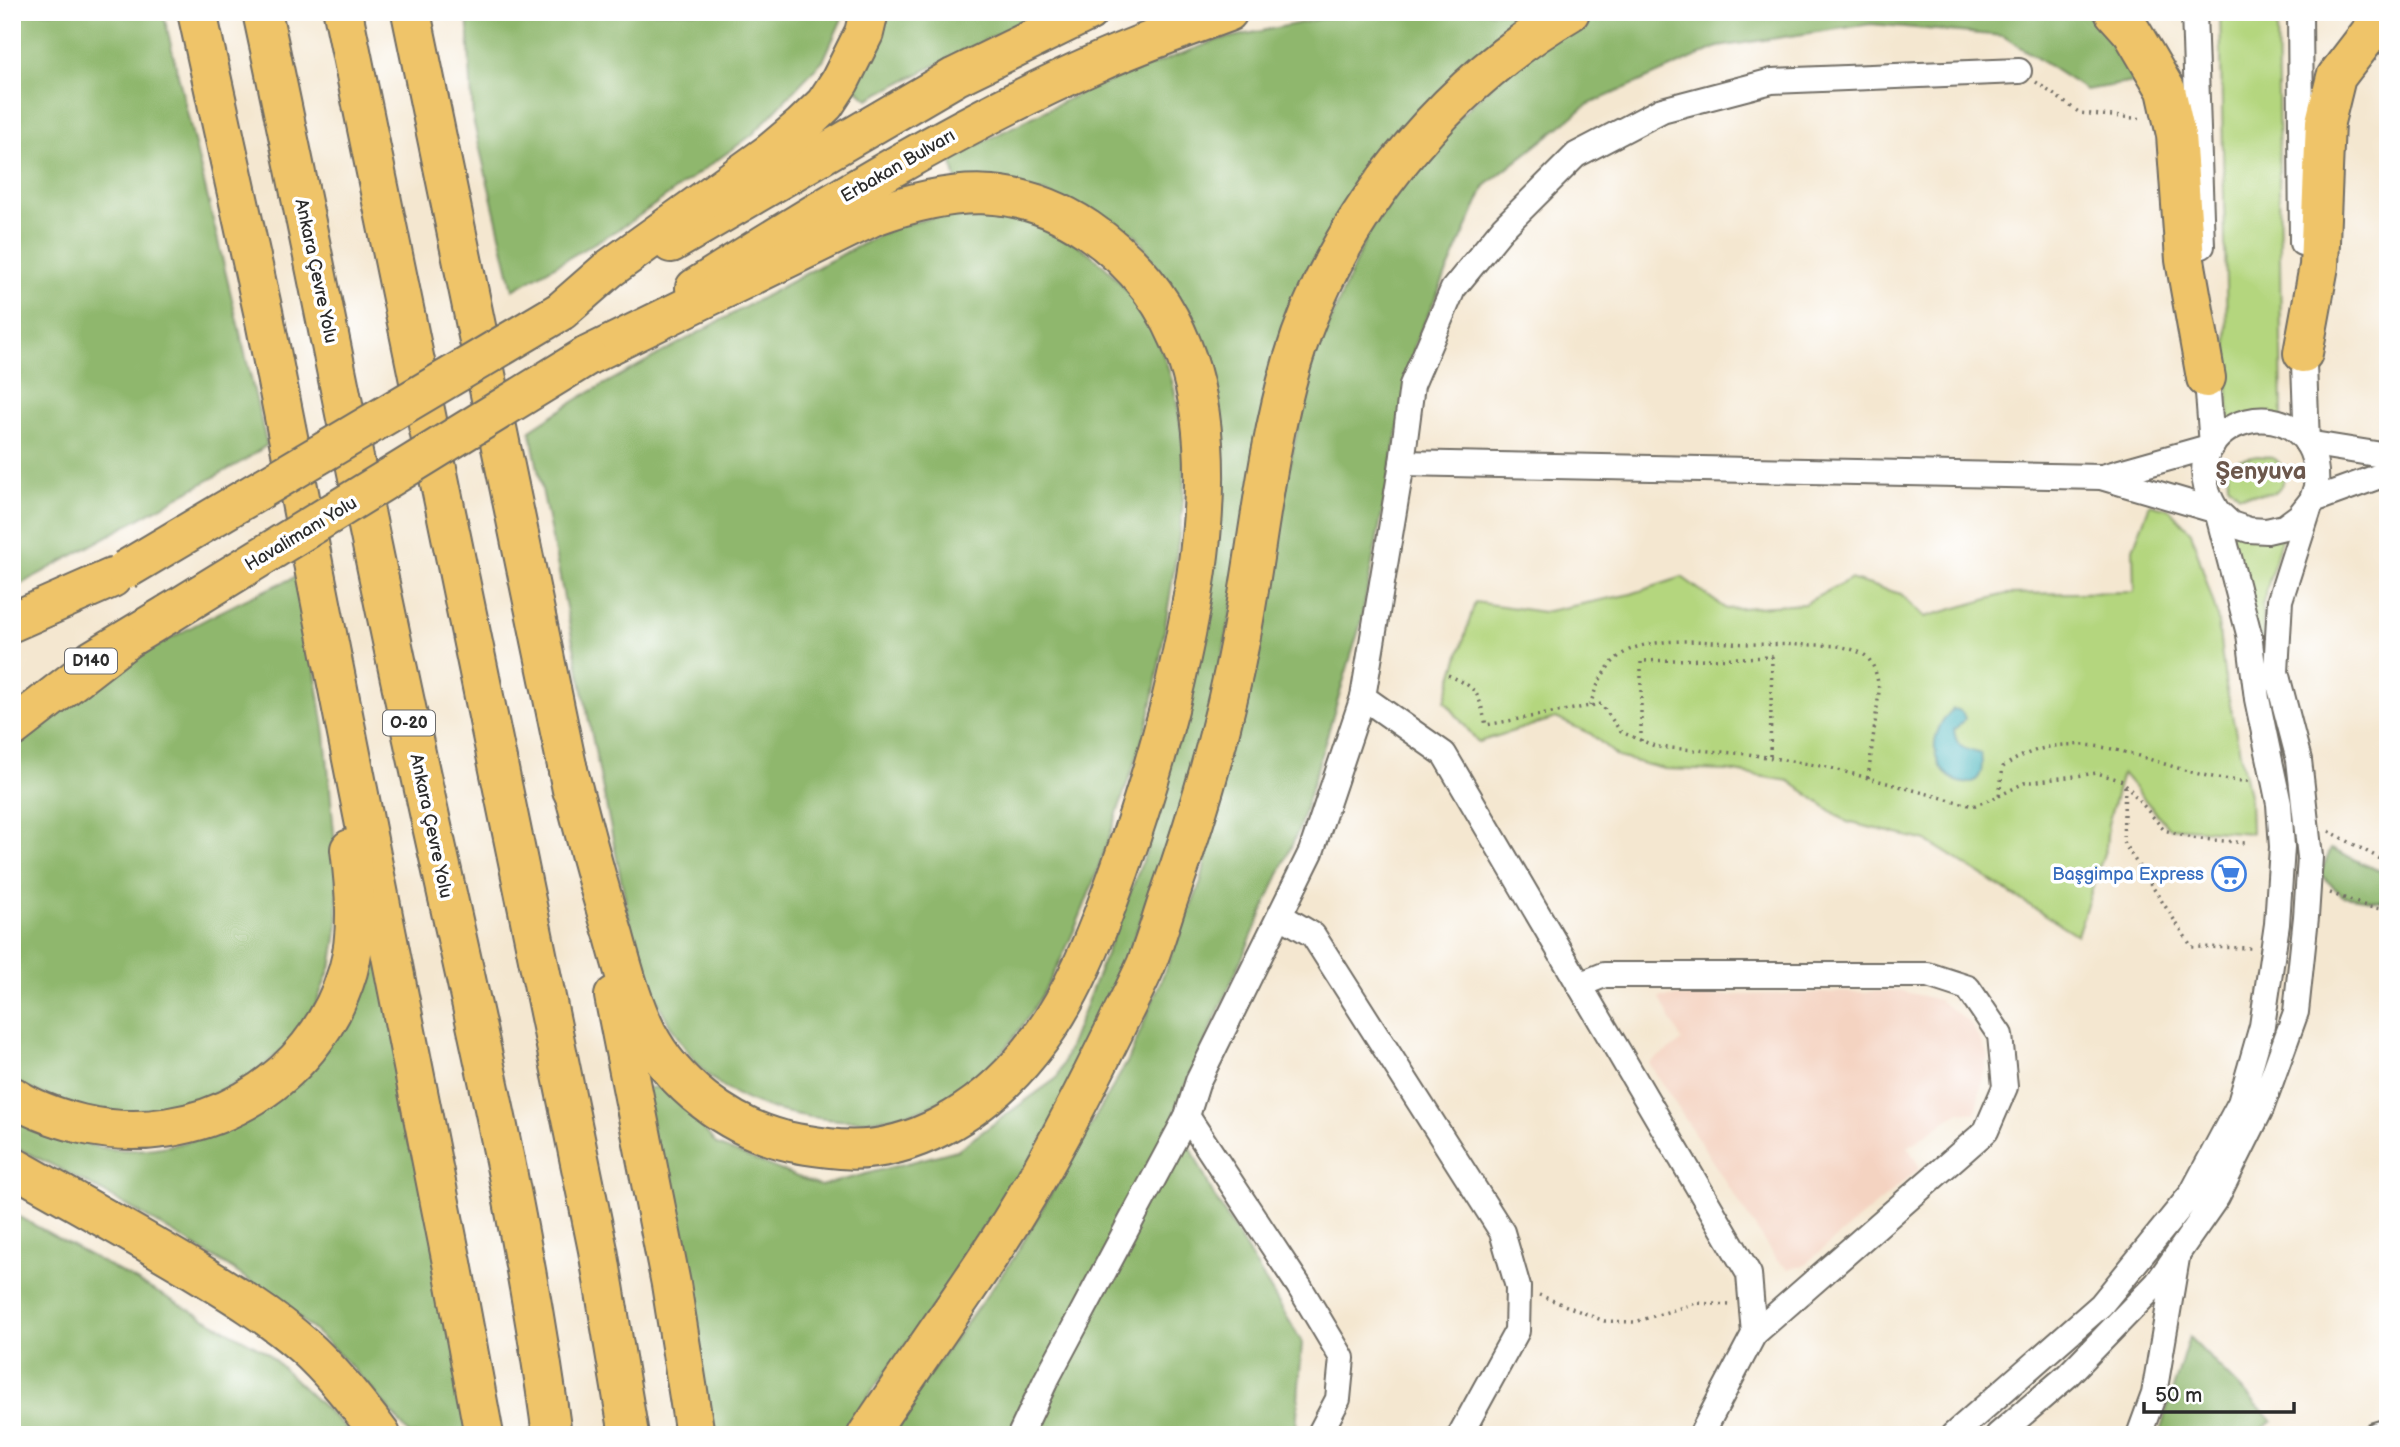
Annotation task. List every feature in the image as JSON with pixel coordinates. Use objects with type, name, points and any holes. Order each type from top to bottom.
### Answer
[{"type":"highway","points":[[184,12],[264,316]]},
{"type":"highway","points":[[197,12],[264,316],[484,1435]]},
{"type":"highway","name":"Ankara Çevre Yolu","points":[[262,12],[406,709],[498,1134],[524,1266],[552,1435]]},
{"type":"highway","points":[[343,12],[598,1251],[629,1435]]},
{"type":"highway","points":[[411,12],[628,1059],[668,1270],[695,1435]]},
{"type":"highway","points":[[438,12],[448,107],[513,508]]},
{"type":"highway","points":[[561,311],[609,269],[758,161],[825,104],[864,33],[869,12]]},
{"type":"highway","points":[[12,643],[118,574],[561,311],[718,214],[966,71],[1088,12]]},
{"type":"highway","name":"Erbakan Bulvarı","points":[[587,356],[796,225],[1000,109],[1098,62],[1228,12]]},
{"type":"highway","points":[[867,1435],[1001,1238],[1031,1188],[1092,1077],[1146,965],[1189,844],[1225,716],[1283,398],[1293,359],[1317,295],[1329,271],[1390,174],[1430,124],[1496,62],[1570,12]]},
{"type":"highway","points":[[2114,12],[2132,32],[2166,90],[2176,135],[2185,260],[2206,378]]},
{"type":"highway","points":[[2303,353],[2319,266],[2325,122],[2336,77],[2369,34],[2388,26]]},
{"type":"highway","points":[[567,766],[608,919],[633,997],[647,1032],[663,1059],[682,1081],[729,1117],[781,1140],[838,1149],[866,1149],[901,1142],[934,1130],[961,1116],[987,1097],[1033,1049],[1060,1008],[1098,929],[1147,791],[1177,677],[1195,589],[1204,484],[1195,390],[1188,360],[1169,313],[1141,276],[1099,237],[1075,221],[1051,210],[1005,196],[954,194],[909,203],[874,216],[587,356]]},
{"type":"highway","name":"Havalimanı Yolu","points":[[12,708],[170,614],[587,356]]},
{"type":"highway","points":[[12,1096],[36,1110],[96,1127],[142,1132],[188,1125],[226,1111],[266,1087],[301,1055],[330,1014],[348,970],[354,942],[354,901],[314,570]]},
{"type":"highway","points":[[12,622],[118,574]]},
{"type":"highway","points":[[12,727],[122,643]]},
{"type":"highway","points":[[12,1166],[142,1238],[243,1300],[278,1325],[330,1373],[382,1435]]},
{"type":"street","points":[[2194,12],[2206,378],[2212,446]]},
{"type":"street","points":[[2301,12],[2303,353],[2307,443]]},
{"type":"street","points":[[1020,1435],[1045,1382],[1187,1116],[1198,1081],[1311,852],[1363,697],[1402,463],[1412,385],[1453,289],[1503,228],[1576,155],[1662,110],[1772,81],[2019,71]]},
{"type":"street","points":[[1953,1435],[2101,1304],[2192,1193],[2240,1102],[2262,1026],[2273,948],[2282,848],[2279,804],[2257,699],[2249,634],[2217,512],[2208,496],[2204,480],[2206,462],[2212,446],[2224,431],[2241,422],[2259,418],[2277,421],[2294,429],[2307,443],[2314,456],[2317,472],[2316,487],[2280,600],[2276,672],[2299,760],[2310,857],[2295,1012],[2266,1097],[2217,1197],[2157,1283],[2067,1376],[1998,1435]]},
{"type":"street","points":[[2307,443],[2388,456]]},
{"type":"street","points":[[2101,477],[2212,446]]},
{"type":"street","points":[[1402,463],[2101,477],[2217,512],[2231,524],[2249,530],[2267,531],[2284,527],[2300,516],[2311,501],[2388,473]]},
{"type":"street","points":[[1363,697],[1444,754],[1749,1274],[1754,1334]]},
{"type":"street","points":[[1281,916],[1313,935],[1502,1232],[1518,1287],[1517,1331],[1460,1435]]},
{"type":"street","points":[[1579,985],[1604,975],[1928,975],[1968,988],[2000,1035],[2005,1087],[1986,1131],[1754,1334],[1701,1435]]},
{"type":"street","points":[[1187,1116],[1299,1286],[1342,1358],[1338,1399],[1319,1435]]},
{"type":"street","points":[[2139,1435],[2154,1394],[2178,1252]]},
{"type":"street","points":[[2375,1435],[2388,1431]]},
{"type":"path","points":[[2019,71],[2080,113],[2174,123]]},
{"type":"path","points":[[1590,706],[1597,682],[1612,663],[1632,649],[1666,643],[1700,642],[1840,646],[1864,655],[1878,678],[1879,692],[1868,778]]},
{"type":"path","points":[[1642,741],[1641,661],[1772,657],[1770,757]]},
{"type":"path","points":[[1448,675],[1467,684],[1479,695],[1486,725],[1601,704],[1621,732],[1657,747],[1770,757],[1827,767],[1973,806],[2024,783],[2097,773],[2125,784],[2164,830],[2191,838],[2246,843]]},
{"type":"path","points":[[1999,796],[2003,767],[2022,754],[2069,744],[2108,746],[2228,781],[2274,781]]},
{"type":"path","points":[[2125,784],[2123,842],[2192,947],[2273,948]]},
{"type":"path","points":[[2306,819],[2388,863]]},
{"type":"path","points":[[2308,886],[2369,907],[2388,910]]},
{"type":"path","points":[[1518,1287],[1604,1321],[1635,1322],[1696,1303],[1752,1306]]},
{"type":"shaded area","points":[[1902,991],[1939,1000],[1971,1024],[1988,1055],[1975,1113],[1959,1112],[1908,1147],[1920,1168],[1804,1265],[1789,1269],[1776,1260],[1649,1063],[1682,1041],[1659,997]]},
{"type":"green space","points":[[12,12],[163,12],[267,445],[245,460],[12,589]]},
{"type":"green space","points":[[467,12],[845,12],[824,59],[752,135],[629,223],[513,290],[473,119]]},
{"type":"green space","points":[[882,12],[1042,12],[868,99],[855,88]]},
{"type":"green space","points":[[1353,12],[1543,12],[1404,128],[1308,268],[1250,519],[1204,749],[1084,1073],[966,1262],[872,1391],[845,1435],[697,1435],[645,1088],[668,1087],[717,1145],[820,1186],[957,1150],[1057,1078],[1150,842],[1219,531],[1184,308],[1136,235],[1046,193],[956,182],[951,158],[1086,90],[1218,40]]},
{"type":"green space","points":[[1595,12],[2097,12],[2146,80],[2086,90],[2003,36],[1871,24],[1718,47],[1587,105],[1485,186],[1415,344],[1360,626],[1299,829],[1174,1112],[1213,1194],[1302,1342],[1296,1431],[1294,1435],[885,1435],[1013,1259],[1129,1059],[1201,882],[1310,369],[1367,235],[1430,145],[1544,35]]},
{"type":"green space","points":[[2220,12],[2277,12],[2282,421],[2229,424]]},
{"type":"green space","points":[[966,209],[1023,218],[1083,248],[1125,288],[1147,320],[1162,352],[1177,403],[1184,473],[1178,544],[1155,690],[1138,752],[1071,938],[1038,1001],[997,1058],[976,1079],[953,1095],[904,1115],[850,1121],[794,1114],[744,1099],[711,1078],[669,1024],[645,973],[633,938],[530,430],[579,398],[895,227]]},
{"type":"green space","points":[[2258,456],[2271,457],[2280,462],[2284,471],[2283,481],[2274,493],[2239,495],[2228,484],[2228,470],[2238,460]]},
{"type":"green space","points":[[2150,504],[2169,509],[2191,532],[2217,615],[2225,681],[2250,800],[2251,833],[2168,827],[2122,773],[2108,824],[2106,847],[2077,935],[1927,841],[1847,822],[1789,781],[1728,771],[1664,769],[1618,757],[1591,734],[1556,718],[1478,742],[1445,701],[1475,602],[1543,612],[1631,594],[1682,577],[1726,609],[1804,604],[1850,579],[1901,594],[1925,617],[2006,594],[2134,592],[2133,549]]},
{"type":"green space","points":[[2231,532],[2282,536],[2262,606],[2266,708]]},
{"type":"green space","points":[[300,575],[325,734],[337,865],[338,925],[332,963],[316,1004],[289,1044],[253,1075],[173,1114],[98,1114],[12,1083],[12,739],[152,649],[225,609]]},
{"type":"green space","points":[[2331,849],[2388,875],[2388,902],[2343,896],[2320,874]]},
{"type":"green space","points":[[380,937],[473,1435],[410,1435],[338,1353],[276,1299],[218,1260],[122,1203],[12,1146],[12,1111],[78,1141],[122,1150],[158,1148],[226,1129],[357,974]]},
{"type":"green space","points":[[12,1213],[265,1351],[353,1435],[12,1435]]},
{"type":"green space","points":[[2189,1337],[2273,1421],[2256,1435],[2159,1435]]},
{"type":"water","points":[[1953,709],[1961,711],[1965,719],[1954,730],[1959,745],[1981,754],[1981,773],[1973,782],[1962,783],[1950,777],[1940,765],[1935,749],[1938,730]]},
{"type":"place","name":"Başgimpa Express","points":[[2229,874]]},
{"type":"district","name":"Şenyuva","points":[[2261,471]]}]
